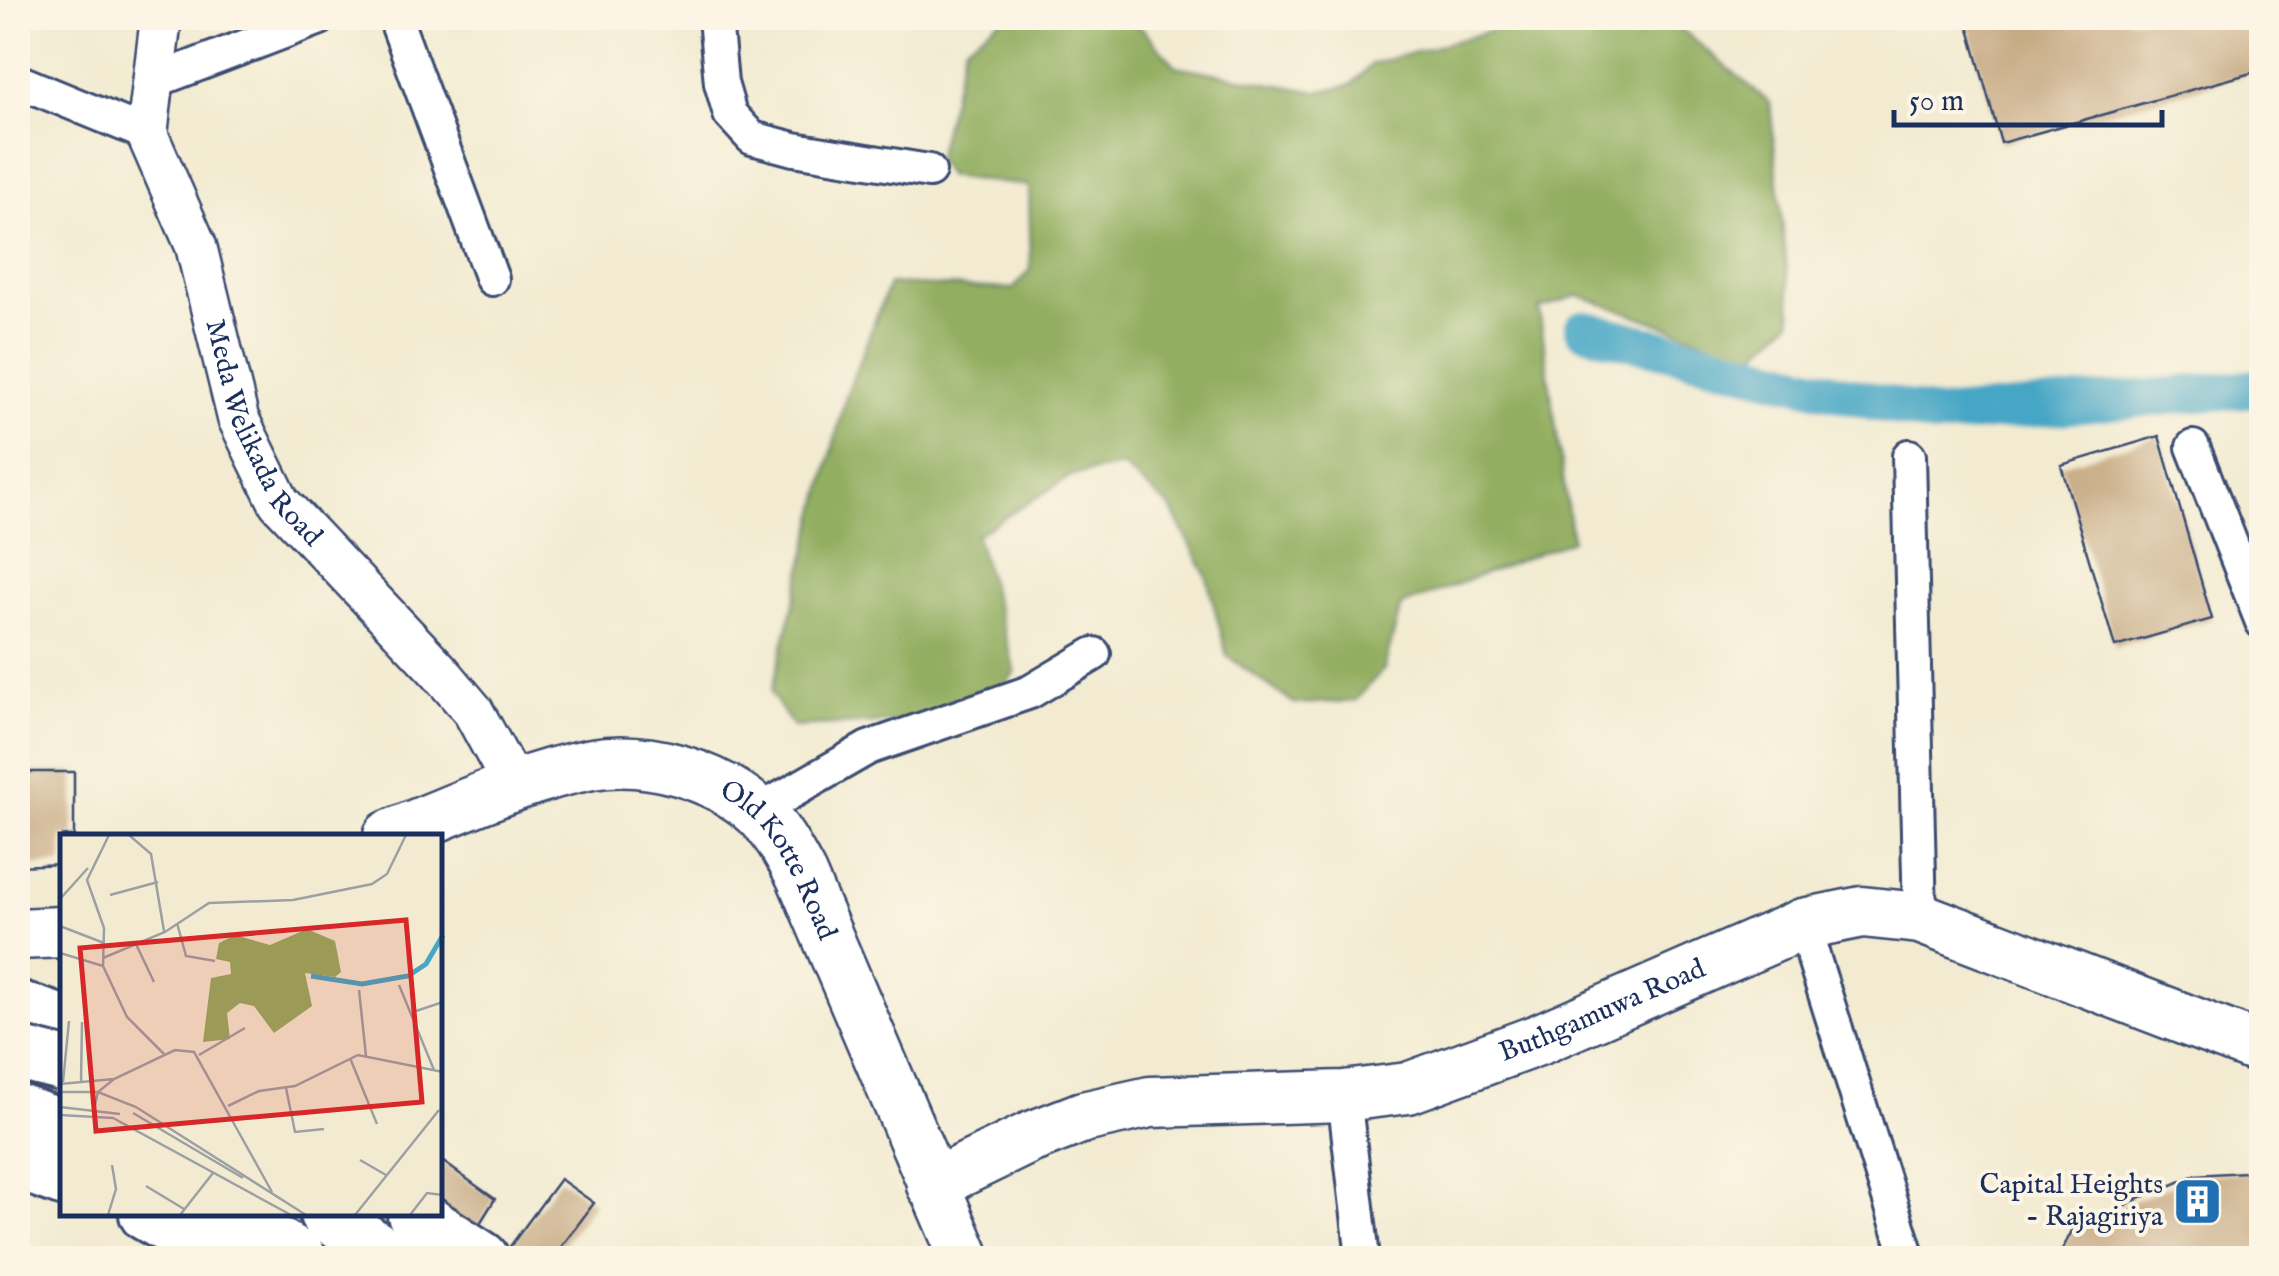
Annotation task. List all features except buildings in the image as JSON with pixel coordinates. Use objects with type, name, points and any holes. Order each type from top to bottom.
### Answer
[{"type":"highway","points":[[39,1017],[60,1060]]},
{"type":"highway","points":[[18,1111],[60,1125]]},
{"type":"highway","points":[[18,1163],[60,1178]]},
{"type":"highway","points":[[149,1216],[222,1258]]},
{"type":"highway","points":[[234,1216],[300,1258]]},
{"type":"highway","points":[[329,1216],[391,1258]]},
{"type":"highway","points":[[417,1216],[482,1258]]},
{"type":"main road","name":"Old Kotte Road","points":[[395,834],[514,786],[593,764],[629,762],[691,774],[758,812],[782,840],[801,875],[965,1258]]},
{"type":"main road","name":"Buthgamuwa Road","points":[[932,1185],[1029,1138],[1082,1118],[1150,1102],[1344,1096],[1408,1088],[1538,1040],[1803,924],[1862,912],[1920,918],[2262,1049]]},
{"type":"main road","points":[[18,934],[60,932]]},
{"type":"street","name":"Meda Welikada Road","points":[[161,18],[148,134],[196,246],[238,418],[279,502],[440,672],[473,712],[514,786]]},
{"type":"street","points":[[152,82],[320,18]]},
{"type":"street","points":[[395,18],[492,279]]},
{"type":"street","points":[[715,18],[721,84],[730,114],[752,138],[794,149],[930,171]]},
{"type":"street","points":[[18,81],[148,134]]},
{"type":"street","points":[[2193,446],[2262,622]]},
{"type":"street","points":[[1909,456],[1920,918]]},
{"type":"street","points":[[758,812],[868,748],[1030,692],[1094,654]]},
{"type":"street","points":[[1803,924],[1908,1258]]},
{"type":"street","points":[[1344,1096],[1363,1258]]},
{"type":"green space","points":[[1003,18],[1117,18],[1142,28],[1176,66],[1317,92],[1351,85],[1372,64],[1537,18],[1668,18],[1770,103],[1792,320],[1753,357],[1578,295],[1539,309],[1572,540],[1401,606],[1384,669],[1355,701],[1295,704],[1227,656],[1206,574],[1171,508],[1122,466],[1073,475],[976,535],[1015,671],[982,718],[793,727],[771,693],[846,396],[889,284],[1013,289],[1031,269],[1029,186],[948,176],[936,159],[965,46]]},
{"type":"waterway","points":[[1583,329],[1937,417],[2262,386]]},
{"type":"place","name":"Capital Heights - Rajagiriya","points":[[2198,1201]]}]
